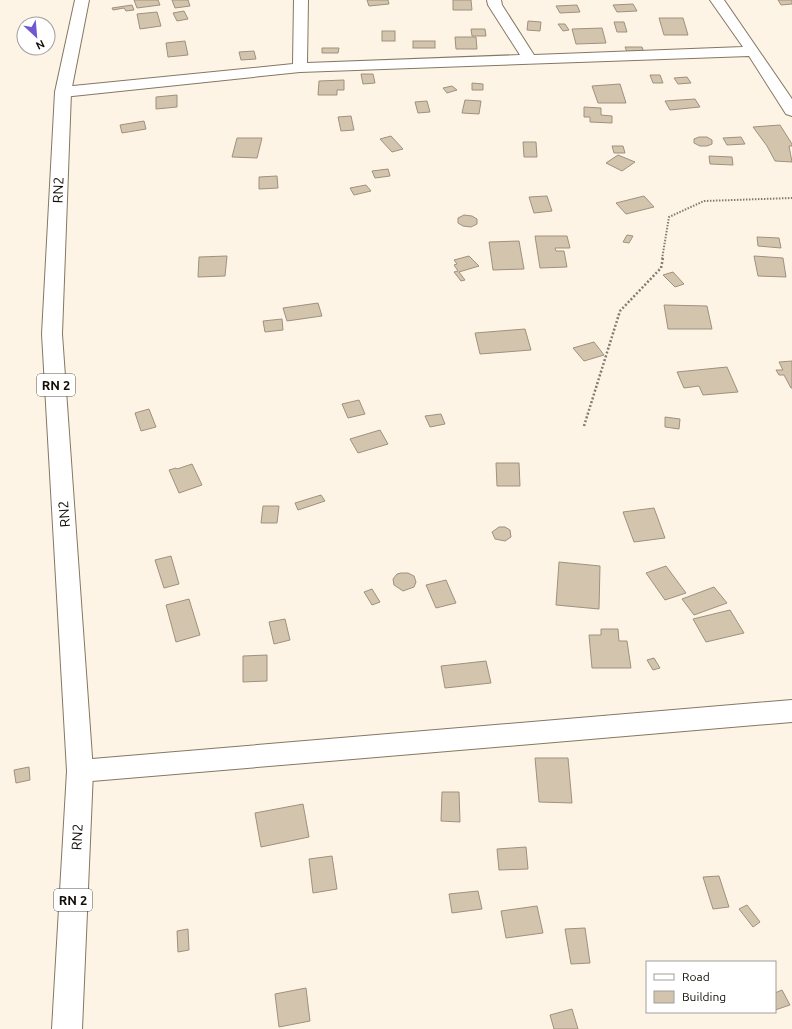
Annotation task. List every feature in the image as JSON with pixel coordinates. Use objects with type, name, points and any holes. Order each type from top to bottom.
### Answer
[{"type":"street","name":"RN2","points":[[66,1029],[80,771],[52,334],[62,92],[82,0]]},
{"type":"street","points":[[300,68],[301,0]]},
{"type":"street","points":[[494,0],[495,5],[530,60]]},
{"type":"street","points":[[717,0],[792,110]]},
{"type":"street","points":[[62,92],[300,68],[753,51]]},
{"type":"street","points":[[80,771],[792,711]]},
{"type":"path","points":[[584,426],[620,311],[661,268],[669,217],[704,201],[792,198]]},
{"type":"building","points":[[134,0],[158,0],[160,5],[137,8]]},
{"type":"building","points":[[172,0],[188,0],[190,6],[175,8]]},
{"type":"building","points":[[367,0],[388,0],[389,4],[369,6]]},
{"type":"building","points":[[453,0],[471,0],[472,10],[453,10]]},
{"type":"building","points":[[778,0],[792,0],[792,4],[781,5]]},
{"type":"building","points":[[633,4],[637,11],[617,12],[613,5]]},
{"type":"building","points":[[132,5],[134,10],[126,11],[124,8],[113,10],[112,8]]},
{"type":"building","points":[[577,5],[580,12],[560,13],[556,6]]},
{"type":"building","points":[[184,11],[188,19],[177,21],[173,13]]},
{"type":"building","points":[[157,12],[161,26],[140,29],[137,14]]},
{"type":"building","points":[[659,18],[683,18],[688,35],[664,35]]},
{"type":"building","points":[[528,21],[541,22],[540,31],[527,30]]},
{"type":"building","points":[[614,22],[624,22],[627,32],[617,32]]},
{"type":"building","points":[[558,24],[565,24],[569,30],[563,31]]},
{"type":"building","points":[[602,28],[606,43],[576,44],[572,29]]},
{"type":"building","points":[[471,29],[485,29],[486,36],[472,36]]},
{"type":"building","points":[[382,31],[395,31],[395,41],[382,41]]},
{"type":"building","points":[[455,37],[476,37],[477,49],[456,49]]},
{"type":"building","points":[[185,41],[188,55],[168,57],[166,43]]},
{"type":"building","points":[[413,41],[435,41],[435,48],[413,48]]},
{"type":"building","points":[[625,47],[642,47],[644,52],[627,52]]},
{"type":"building","points":[[322,48],[339,48],[338,53],[322,53]]},
{"type":"building","points":[[254,51],[256,59],[241,60],[239,52]]},
{"type":"building","points":[[361,74],[373,74],[375,83],[363,84]]},
{"type":"building","points":[[650,75],[660,75],[663,83],[653,83]]},
{"type":"building","points":[[687,77],[691,83],[678,84],[674,78]]},
{"type":"building","points":[[344,80],[344,90],[337,90],[337,95],[318,95],[319,81]]},
{"type":"building","points":[[472,83],[483,84],[483,90],[472,90]]},
{"type":"building","points":[[620,84],[626,103],[598,103],[592,86]]},
{"type":"building","points":[[452,86],[457,90],[447,93],[443,88]]},
{"type":"building","points":[[177,95],[177,107],[156,109],[156,97]]},
{"type":"building","points":[[695,99],[700,107],[670,110],[665,101]]},
{"type":"building","points":[[465,100],[481,101],[479,114],[462,113]]},
{"type":"building","points":[[427,101],[430,112],[418,113],[415,102]]},
{"type":"building","points":[[584,107],[601,108],[601,115],[612,116],[612,123],[590,122],[590,117],[584,117]]},
{"type":"building","points":[[351,116],[354,130],[341,131],[338,117]]},
{"type":"building","points":[[144,121],[146,129],[122,133],[120,125]]},
{"type":"building","points":[[780,125],[792,144],[792,146],[789,146],[792,162],[775,161],[767,146],[753,127]]},
{"type":"building","points":[[391,136],[403,149],[392,152],[380,139]]},
{"type":"building","points":[[699,137],[707,137],[712,140],[712,144],[700,146],[694,143],[694,139]]},
{"type":"building","points":[[741,137],[745,144],[727,145],[723,138]]},
{"type":"building","points":[[237,138],[262,138],[257,158],[232,157]]},
{"type":"building","points":[[523,142],[536,142],[537,157],[524,157]]},
{"type":"building","points":[[612,146],[623,146],[625,153],[614,153]]},
{"type":"building","points":[[618,155],[635,162],[622,171],[606,163]]},
{"type":"building","points":[[709,156],[732,157],[733,165],[710,164]]},
{"type":"building","points":[[388,169],[390,176],[375,178],[372,171]]},
{"type":"building","points":[[277,176],[278,188],[259,189],[259,177]]},
{"type":"building","points":[[366,185],[371,191],[354,195],[350,188]]},
{"type":"building","points":[[547,196],[552,211],[534,213],[529,197]]},
{"type":"building","points":[[644,196],[654,207],[626,214],[616,203]]},
{"type":"building","points":[[464,215],[472,216],[477,219],[477,224],[471,227],[463,226],[458,223],[458,218]]},
{"type":"building","points":[[627,235],[633,236],[629,243],[623,242]]},
{"type":"building","points":[[535,236],[567,236],[570,248],[555,248],[556,251],[564,251],[567,267],[540,268]]},
{"type":"building","points":[[757,237],[779,238],[781,248],[758,246]]},
{"type":"building","points":[[519,241],[524,269],[493,270],[489,242]]},
{"type":"building","points":[[227,256],[225,276],[198,277],[199,257]]},
{"type":"building","points":[[469,256],[479,266],[459,272],[465,280],[461,281],[454,272],[458,271],[454,265],[457,264],[454,260]]},
{"type":"building","points":[[754,256],[783,258],[786,277],[758,276]]},
{"type":"building","points":[[673,272],[684,284],[675,287],[663,275]]},
{"type":"building","points":[[318,303],[322,316],[287,321],[283,308]]},
{"type":"building","points":[[664,305],[707,306],[712,329],[668,329]]},
{"type":"building","points":[[282,319],[283,330],[265,332],[263,321]]},
{"type":"building","points":[[525,329],[531,350],[480,354],[475,333]]},
{"type":"building","points":[[594,342],[604,355],[584,361],[573,348]]},
{"type":"building","points":[[792,361],[791,388],[784,375],[779,375],[776,370],[783,370],[779,362]]},
{"type":"building","points":[[727,367],[738,392],[703,395],[699,386],[684,388],[677,372]]},
{"type":"building","points":[[359,400],[365,414],[348,418],[342,404]]},
{"type":"building","points":[[149,409],[156,427],[141,431],[135,413]]},
{"type":"building","points":[[441,414],[445,424],[430,427],[425,416]]},
{"type":"building","points":[[665,417],[680,419],[679,429],[665,427]]},
{"type":"building","points":[[380,430],[388,444],[358,453],[350,439]]},
{"type":"building","points":[[496,463],[519,463],[520,486],[497,486]]},
{"type":"building","points":[[192,464],[202,485],[179,493],[169,470]]},
{"type":"building","points":[[321,495],[325,501],[298,510],[295,503]]},
{"type":"building","points":[[263,506],[279,506],[277,523],[261,523]]},
{"type":"building","points":[[654,508],[665,538],[634,542],[623,512]]},
{"type":"building","points":[[499,527],[505,527],[510,530],[511,537],[505,541],[495,539],[492,532]]},
{"type":"building","points":[[171,556],[179,584],[164,588],[155,560]]},
{"type":"building","points":[[559,562],[600,566],[599,609],[556,605]]},
{"type":"building","points":[[666,566],[686,593],[665,600],[646,573]]},
{"type":"building","points":[[408,573],[414,576],[416,582],[414,587],[403,591],[394,585],[393,579],[397,574]]},
{"type":"building","points":[[446,580],[456,603],[436,608],[426,585]]},
{"type":"building","points":[[714,587],[727,603],[694,615],[682,599]]},
{"type":"building","points":[[372,589],[380,602],[372,605],[364,592]]},
{"type":"building","points":[[189,599],[200,635],[176,642],[166,605]]},
{"type":"building","points":[[730,610],[744,633],[706,642],[693,619]]},
{"type":"building","points":[[285,619],[290,640],[274,644],[269,622]]},
{"type":"building","points":[[601,629],[618,629],[619,641],[627,641],[631,668],[592,668],[589,635],[601,635]]},
{"type":"building","points":[[267,655],[267,681],[243,682],[243,656]]},
{"type":"building","points":[[654,658],[660,668],[653,670],[647,660]]},
{"type":"building","points":[[486,661],[491,683],[445,688],[441,666]]},
{"type":"building","points":[[535,758],[568,758],[572,803],[539,802]]},
{"type":"building","points":[[29,767],[30,780],[16,783],[14,770]]},
{"type":"building","points":[[442,792],[459,792],[460,822],[441,821]]},
{"type":"building","points":[[303,804],[309,837],[261,847],[255,813]]},
{"type":"building","points":[[526,847],[528,869],[499,870],[497,849]]},
{"type":"building","points":[[332,856],[337,889],[313,893],[309,859]]},
{"type":"building","points":[[719,876],[729,907],[713,909],[703,877]]},
{"type":"building","points":[[478,891],[482,909],[452,913],[449,894]]},
{"type":"building","points":[[747,905],[760,922],[753,927],[739,909]]},
{"type":"building","points":[[537,906],[543,933],[506,938],[501,911]]},
{"type":"building","points":[[585,928],[590,963],[571,964],[565,929]]},
{"type":"building","points":[[188,929],[189,950],[178,952],[177,931]]},
{"type":"building","points":[[306,988],[310,1021],[279,1027],[275,994]]},
{"type":"building","points":[[782,990],[790,1005],[776,1010],[776,993]]},
{"type":"building","points":[[572,1009],[578,1029],[554,1029],[550,1015]]}]
